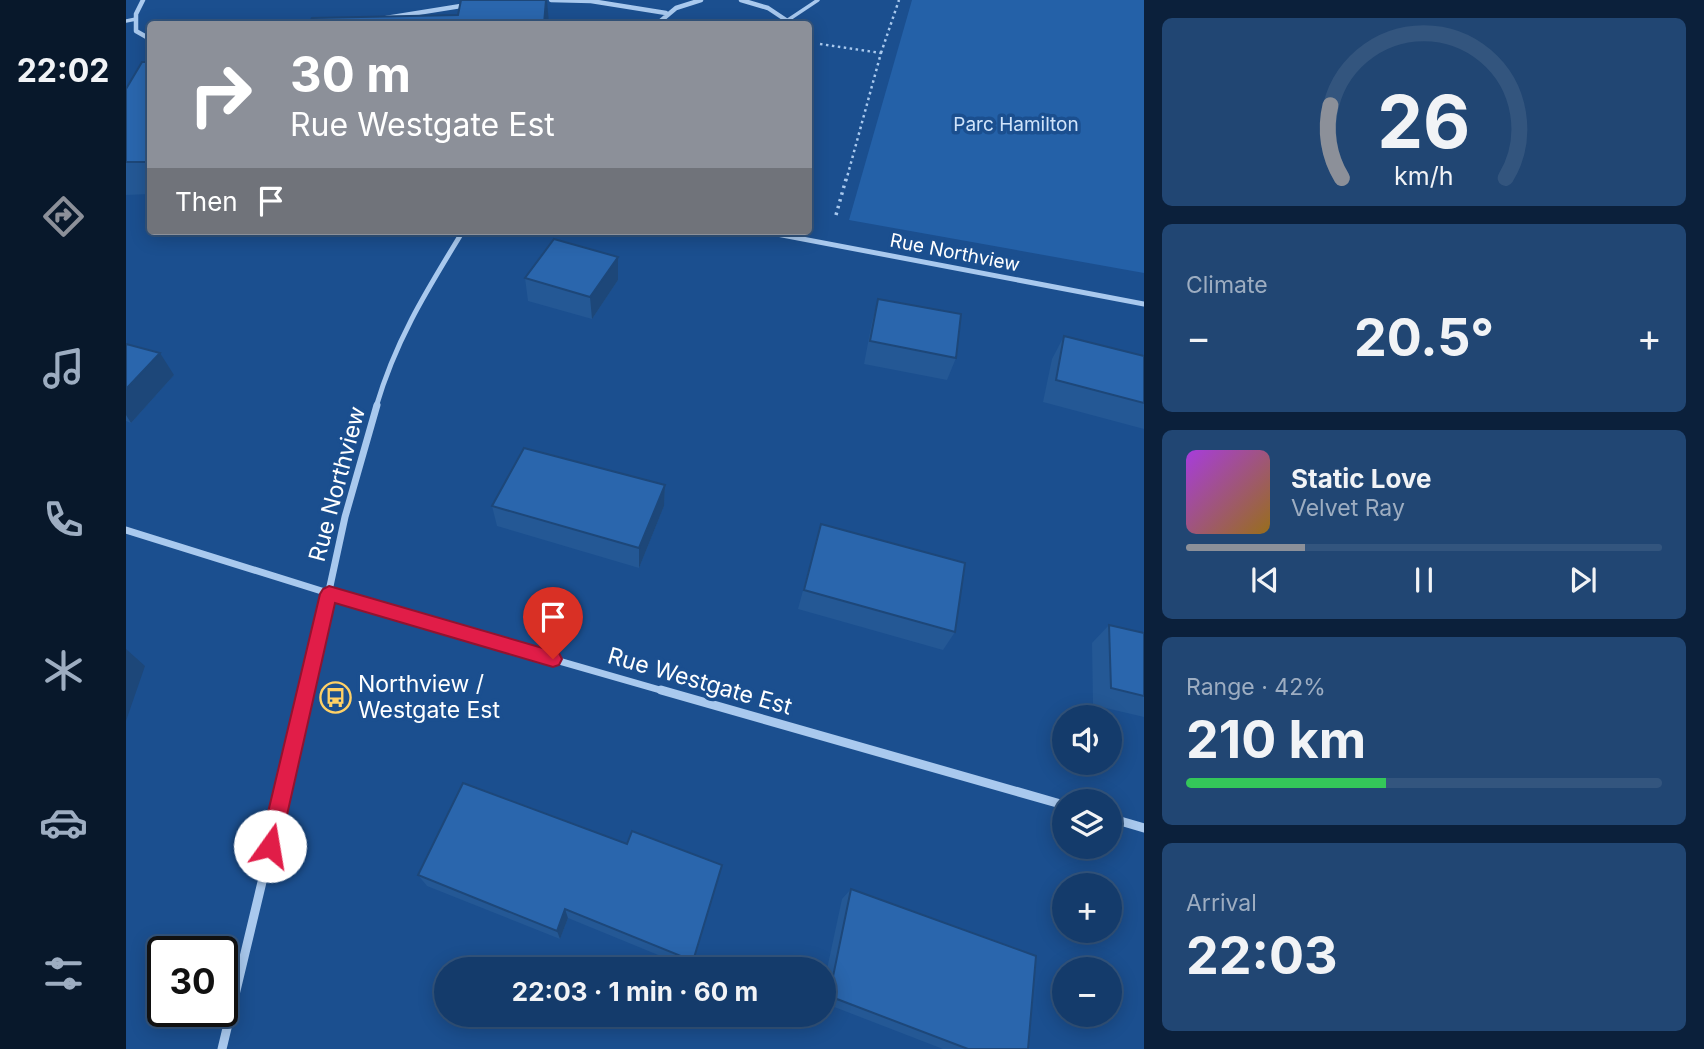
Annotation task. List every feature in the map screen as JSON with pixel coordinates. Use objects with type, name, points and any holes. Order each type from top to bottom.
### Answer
[{"type":"street","points":[[143,0],[136,19],[136,31],[147,37]]},
{"type":"street","points":[[551,0],[591,1],[666,13]]},
{"type":"street","points":[[659,21],[666,13],[701,0]]},
{"type":"street","points":[[741,0],[762,5],[780,13],[789,21]]},
{"type":"street","points":[[379,19],[477,3]]},
{"type":"street","name":"Rue Northview","points":[[222,1049],[345,517],[393,355],[428,287],[460,235]]},
{"type":"street","name":"Rue Northview","points":[[783,235],[1144,304]]},
{"type":"street","name":"Rue Westgate Est","points":[[126,530],[329,594],[1052,802]]},
{"type":"street","points":[[1122,822],[1144,828]]},
{"type":"lane","points":[[457,0],[462,6]]},
{"type":"lane","points":[[677,0],[682,5]]},
{"type":"lane","points":[[792,21],[818,0]]},
{"type":"lane","points":[[426,11],[430,21]]},
{"type":"lane","points":[[126,21],[136,19]]},
{"type":"lane","points":[[143,72],[147,62]]},
{"type":"path","points":[[827,243],[881,53],[899,0]]},
{"type":"path","points":[[820,44],[881,53]]},
{"type":"green space","name":"Parc Hamilton","points":[[912,0],[1144,0],[1144,273],[849,220]]},
{"type":"building","points":[[461,0],[546,0],[544,21],[310,21],[312,18],[458,15]]},
{"type":"building","points":[[142,62],[147,62],[147,162],[126,162],[126,89]]},
{"type":"building","points":[[554,239],[618,257],[590,297],[525,278]]},
{"type":"building","points":[[878,299],[961,314],[956,358],[870,341]]},
{"type":"building","points":[[1064,336],[1144,356],[1144,403],[1056,380]]},
{"type":"building","points":[[126,344],[160,353],[126,389]]},
{"type":"building","points":[[524,448],[665,485],[639,548],[492,506]]},
{"type":"building","points":[[821,524],[965,563],[955,632],[804,590]]},
{"type":"building","points":[[1109,625],[1144,633],[1144,696],[1111,688]]},
{"type":"building","points":[[463,783],[627,844],[632,831],[722,865],[694,957],[683,957],[565,909],[557,931],[418,875]]},
{"type":"building","points":[[851,889],[1036,956],[1028,1049],[968,1049],[836,999],[836,962]]},
{"type":"place","name":"Northview / Westgate Est","points":[[335,697]]},
{"type":"route","points":[[270,846],[329,594],[553,659]]}]
